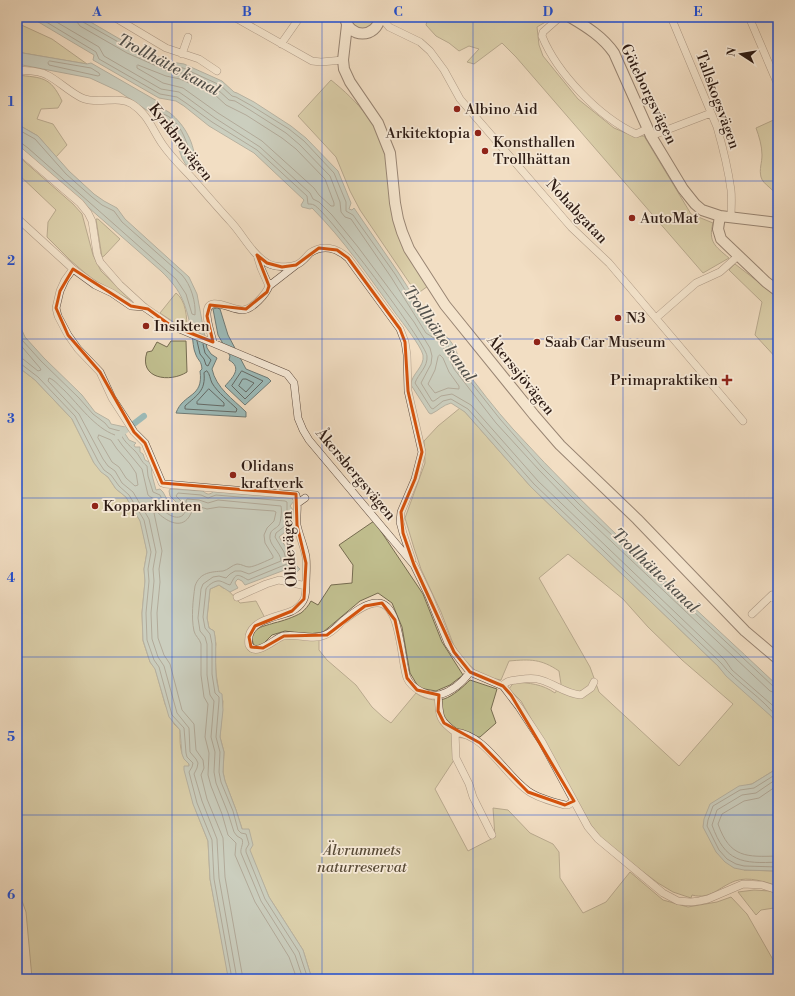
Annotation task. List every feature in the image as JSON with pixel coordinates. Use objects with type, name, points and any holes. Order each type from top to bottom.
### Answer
[{"type":"street","points":[[114,17],[166,48],[204,62],[217,71]]},
{"type":"street","points":[[234,17],[312,61],[321,62],[343,60]]},
{"type":"street","points":[[281,44],[300,17]]},
{"type":"street","points":[[346,21],[351,29],[358,33],[369,33],[376,28],[381,17]]},
{"type":"street","name":"Nohabgatan","points":[[381,17],[390,27],[420,42],[430,51],[444,70],[460,99],[571,227],[609,263],[743,421]]},
{"type":"street","points":[[560,17],[543,32],[542,36],[557,65],[591,103],[608,117],[636,134],[649,133],[711,113]]},
{"type":"street","name":"Göteborgsvägen","points":[[570,17],[588,28],[609,46],[614,54],[649,133],[689,196],[702,210],[731,218],[778,223]]},
{"type":"street","name":"Tallskogsvägen","points":[[671,17],[717,127],[727,165],[731,191],[731,218]]},
{"type":"street","points":[[749,17],[778,85]]},
{"type":"street","name":"Åkerssjövägen","points":[[346,21],[343,60],[344,69],[348,78],[378,123],[390,152],[398,219],[409,249],[455,319],[556,441],[637,519],[745,631],[778,658]]},
{"type":"street","points":[[376,28],[390,27]]},
{"type":"street","points":[[345,48],[358,33]]},
{"type":"street","points":[[182,54],[188,37]]},
{"type":"street","name":"Kyrkbrovägen","points":[[17,70],[35,71],[46,75],[70,93],[84,99],[92,101],[122,101],[133,105],[144,114],[162,145],[231,222],[257,255],[267,263],[274,266],[282,267],[296,265]]},
{"type":"street","name":"Åkersbergsvägen","points":[[17,149],[80,203],[92,221],[96,254],[100,262],[120,285],[144,307],[170,325],[287,374],[294,383],[298,418],[309,440],[414,565],[429,596],[448,643],[454,652],[470,672],[503,686],[520,707],[538,736],[588,827],[598,839],[667,896],[684,902],[708,899],[743,884],[762,885],[778,890]]},
{"type":"street","points":[[720,216],[718,229],[721,239],[766,282],[778,291]]},
{"type":"street","points":[[17,218],[74,269],[95,285],[112,293],[131,306],[144,307]]},
{"type":"street","points":[[210,341],[206,316],[207,309],[210,305],[218,304],[235,309],[246,310],[264,296],[270,286],[319,248],[330,248],[343,253],[348,258],[400,329],[405,342],[407,355],[408,391],[422,452],[416,479],[401,512],[400,522],[414,565]]},
{"type":"street","name":"Kyrkbrovägen","points":[[257,255],[270,286]]},
{"type":"street","points":[[656,318],[696,283],[720,272],[738,256]]},
{"type":"street","name":"Olidevägen","points":[[74,269],[65,280],[60,291],[56,308],[58,316],[68,335],[78,349],[100,372],[112,398],[134,432],[145,443],[162,482],[165,484],[296,495],[298,503],[297,525],[305,555],[306,586],[304,599],[297,608],[255,626],[250,632],[249,637],[251,647],[254,649],[263,648],[284,636],[319,637],[327,635],[365,606],[371,603],[382,603],[388,608],[395,620],[401,639],[407,678],[416,690],[426,694],[438,695]]},
{"type":"street","points":[[298,503],[305,498]]},
{"type":"street","points":[[237,597],[279,580],[306,586]]},
{"type":"street","points":[[752,614],[772,595],[778,602]]},
{"type":"street","points":[[470,672],[460,685],[448,692],[438,695],[438,711],[444,723],[455,732],[465,733],[480,743],[528,792],[565,805],[568,805],[574,801]]},
{"type":"street","points":[[503,686],[504,683],[510,681],[536,679],[567,692],[581,695],[591,688],[594,682]]},
{"type":"street","points":[[455,732],[456,758],[492,836]]},
{"type":"highlighted area","points":[[319,248],[337,250],[348,258],[400,329],[405,342],[408,391],[422,452],[415,479],[401,512],[403,533],[414,565],[454,652],[470,672],[503,686],[511,695],[574,801],[565,805],[528,792],[480,743],[444,723],[438,711],[439,695],[417,690],[407,678],[395,620],[382,603],[365,606],[327,635],[284,636],[263,648],[251,647],[249,637],[255,626],[292,611],[304,599],[306,563],[297,525],[296,494],[162,483],[145,443],[134,432],[100,372],[68,335],[56,308],[60,291],[73,269],[131,306],[148,309],[170,325],[213,342],[207,316],[210,305],[246,309],[267,292],[269,286],[257,255],[267,263],[282,267],[296,265]]},
{"type":"green space","points":[[350,17],[375,17],[371,26],[363,29],[356,26]]},
{"type":"green space","points":[[428,17],[554,17],[537,27],[539,45],[543,56],[578,99],[614,128],[633,136],[644,136],[691,214],[713,223],[711,235],[712,239],[716,247],[729,258],[703,273],[516,57],[502,43],[474,64],[467,62],[479,49],[469,46],[459,51],[449,43],[436,36],[426,25]]},
{"type":"green space","points":[[17,23],[52,39],[87,64],[17,52]]},
{"type":"green space","points":[[17,75],[44,80],[53,87],[62,101],[58,108],[41,109],[37,119],[53,124],[67,145],[56,157],[38,136],[17,124]]},
{"type":"green space","points":[[331,80],[359,106],[374,126],[384,148],[389,175],[391,204],[395,227],[408,254],[428,286],[417,294],[360,210],[350,191],[336,157],[298,116]]},
{"type":"green space","points":[[778,118],[778,198],[761,177],[760,171],[762,152],[756,128]]},
{"type":"green space","points":[[17,155],[73,204],[82,214],[93,255],[101,271],[132,301],[92,279],[47,237],[48,222],[56,210],[17,173]]},
{"type":"green space","points":[[96,219],[98,219],[120,239],[102,257]]},
{"type":"green space","points":[[735,264],[778,297],[778,360],[755,335],[762,302],[729,270]]},
{"type":"green space","points":[[176,293],[184,305],[187,329],[160,313]]},
{"type":"green space","points":[[171,341],[186,341],[187,372],[164,378],[151,373],[147,368],[145,361],[147,352],[152,351],[157,342],[167,347]]},
{"type":"green space","points":[[17,366],[35,380],[72,419],[94,463],[108,477],[116,489],[126,497],[141,522],[147,552],[144,569],[145,581],[142,613],[143,641],[150,662],[155,668],[165,704],[174,724],[180,730],[180,744],[183,757],[189,764],[196,811],[208,841],[210,879],[229,979],[31,979],[26,912],[17,887]]},
{"type":"green space","points":[[460,408],[465,412],[531,487],[718,666],[724,674],[762,706],[775,721],[774,724],[778,728],[778,768],[752,784],[747,785],[744,870],[778,870],[778,886],[757,880],[746,879],[735,881],[704,896],[692,895],[691,898],[673,892],[658,883],[601,838],[591,825],[521,701],[509,689],[514,682],[520,682],[541,686],[555,693],[561,684],[559,671],[547,664],[536,661],[509,661],[501,680],[491,678],[476,671],[464,660],[454,646],[441,612],[421,569],[405,518],[425,463],[424,441],[438,426]],"holes":[[[568,554],[623,599],[648,627],[682,660],[733,704],[679,766],[599,692],[590,667],[539,578]]]},
{"type":"green space","points":[[374,521],[423,594],[442,642],[463,675],[450,685],[436,691],[419,688],[410,673],[402,627],[392,603],[378,593],[360,601],[322,633],[304,634],[285,631],[272,635],[262,645],[254,646],[252,635],[257,629],[301,613],[311,601],[318,605],[331,585],[352,583],[353,565],[339,545]]},
{"type":"green space","name":"Älvrummets naturreservat","points":[[219,585],[227,589],[240,603],[256,601],[265,618],[252,625],[246,645],[249,651],[261,651],[274,641],[281,638],[319,640],[319,650],[327,660],[356,685],[372,707],[391,723],[416,693],[429,699],[440,700],[454,694],[470,680],[497,689],[491,709],[496,723],[480,737],[454,737],[454,760],[435,789],[468,851],[495,837],[493,808],[508,810],[530,833],[553,844],[559,852],[560,878],[583,913],[606,902],[630,872],[663,900],[688,907],[717,902],[731,897],[747,914],[776,965],[778,979],[312,979],[303,950],[269,897],[249,850],[225,781],[223,772],[224,752],[220,737],[223,701],[219,693],[216,673],[216,644],[214,631],[209,628],[207,618],[210,589]]},
{"type":"green space","points":[[754,890],[770,891],[778,895],[778,913],[774,908],[761,910],[756,915],[738,892]]},
{"type":"water","name":"Trollhätte kanal","points":[[30,17],[82,17],[130,45],[171,62],[184,64],[222,81],[234,92],[254,102],[291,126],[306,138],[338,171],[351,203],[349,209],[352,210],[354,208],[434,328],[450,340],[462,365],[506,421],[577,496],[778,686],[778,728],[774,724],[775,721],[772,717],[726,676],[718,666],[531,487],[465,412],[451,403],[431,414],[429,413],[411,385],[413,377],[422,363],[422,351],[346,246],[312,208],[302,207],[301,205],[304,200],[254,153],[209,126],[184,106],[176,101],[159,98],[93,60],[94,55]]},
{"type":"water","points":[[17,52],[87,64],[91,63],[157,101],[160,107],[170,113],[185,129],[191,142],[195,156],[195,163],[186,165],[178,147],[158,120],[148,111],[118,91],[90,78],[17,64]]},
{"type":"water","points":[[17,124],[38,136],[69,171],[94,194],[117,208],[125,219],[189,277],[197,294],[207,348],[211,354],[217,358],[212,369],[214,376],[221,388],[246,412],[246,417],[176,413],[183,402],[196,391],[199,386],[200,371],[202,369],[194,350],[188,315],[179,293],[161,271],[17,145]]},
{"type":"water","points":[[213,309],[220,309],[228,335],[246,369],[268,378],[271,381],[245,405],[225,386],[236,370],[233,363],[229,360],[230,356],[218,335]]},
{"type":"water","points":[[17,319],[25,337],[82,395],[95,412],[109,420],[111,424],[125,427],[124,432],[129,440],[136,443],[134,445],[135,447],[140,447],[140,452],[143,454],[145,460],[151,463],[152,475],[156,490],[160,489],[169,503],[177,509],[177,503],[170,496],[170,489],[203,491],[208,494],[214,491],[294,496],[292,499],[294,501],[290,506],[293,510],[289,521],[290,528],[279,537],[288,550],[290,560],[300,569],[297,572],[290,568],[245,585],[238,579],[235,583],[238,588],[230,592],[219,585],[210,589],[207,618],[209,628],[214,631],[216,678],[219,692],[222,694],[223,710],[220,737],[224,752],[223,772],[225,781],[242,829],[249,829],[253,845],[250,850],[269,897],[303,950],[312,979],[229,979],[228,977],[210,879],[208,841],[193,804],[184,770],[184,766],[189,766],[189,764],[184,759],[182,754],[180,730],[169,717],[155,669],[150,662],[143,640],[142,613],[145,581],[144,569],[147,552],[140,521],[126,497],[116,489],[108,477],[101,472],[94,463],[72,419],[35,380],[17,366]]},
{"type":"water","points":[[778,768],[778,870],[744,870],[734,868],[725,862],[716,852],[703,827],[704,819],[710,804],[739,786],[752,784]]},
{"type":"waterway","points":[[118,436],[144,416]]},
{"type":"place","name":"Albino Aid","points":[[457,109]]},
{"type":"place","name":"Arkitektopia","points":[[478,133]]},
{"type":"place","name":"Konsthallen Trollhättan","points":[[485,151]]},
{"type":"place","name":"AutoMat","points":[[632,218]]},
{"type":"place","name":"N3","points":[[618,318]]},
{"type":"place","name":"Insikten","points":[[146,326]]},
{"type":"place","name":"Saab Car Museum","points":[[537,342]]},
{"type":"place","name":"Primapraktiken","points":[[727,380]]},
{"type":"place","name":"Olidans kraftverk","points":[[233,475]]},
{"type":"place","name":"Kopparklinten","points":[[95,506]]}]
